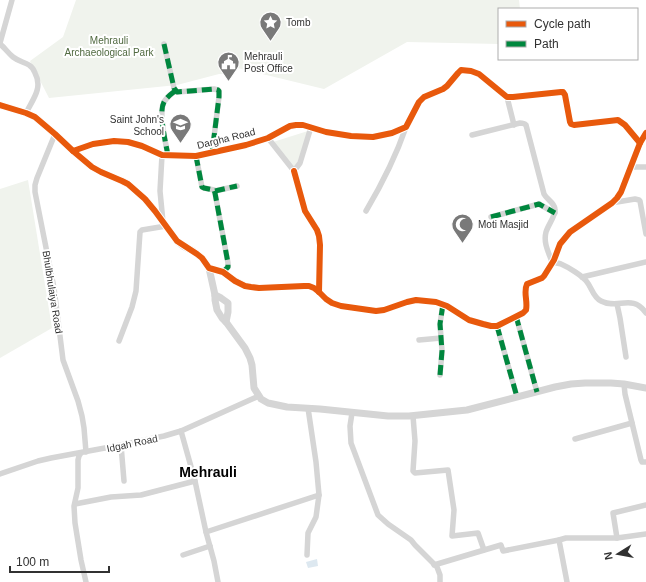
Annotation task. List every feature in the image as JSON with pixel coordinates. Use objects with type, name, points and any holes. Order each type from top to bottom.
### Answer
[{"type":"street","points":[[12,0],[0,44],[16,60],[30,66],[38,78],[37,91],[26,113]]},
{"type":"street","points":[[164,44],[175,91]]},
{"type":"street","points":[[366,210],[382,184],[401,142],[406,127],[419,102],[424,97],[447,86],[461,70],[479,74],[508,97],[563,92],[565,95],[570,122],[574,126],[618,120],[625,124],[640,143]]},
{"type":"street","points":[[175,91],[179,93],[214,89],[218,90],[219,98],[212,153]]},
{"type":"street","points":[[165,224],[160,191],[165,156],[162,111],[165,101],[175,91]]},
{"type":"street","points":[[508,97],[514,125]]},
{"type":"street","points":[[0,105],[35,117],[73,151],[101,172],[122,181],[132,188],[144,199],[177,241],[202,258],[209,268],[217,310],[245,348],[252,365],[254,388],[259,396],[268,403],[276,406],[292,408],[337,410],[352,413],[388,416],[413,416],[467,410],[555,387],[585,383],[624,384],[646,388]]},
{"type":"street","points":[[472,135],[523,123],[526,125],[544,194],[555,207],[555,213],[545,234],[546,245],[552,262]]},
{"type":"street","points":[[268,138],[290,126],[296,125],[303,125],[351,136],[373,136],[392,133],[406,127]]},
{"type":"street","points":[[310,127],[300,163],[294,171],[305,211],[319,236],[319,292]]},
{"type":"street","name":"Bhulbhulaiya Road","points":[[55,134],[37,178],[35,192],[54,288],[63,360],[78,401],[84,428],[84,452],[79,456],[78,460],[78,488],[74,512],[81,560],[86,582]]},
{"type":"street","points":[[209,268],[223,272],[245,286],[259,288],[309,286],[319,292],[330,302],[337,305],[384,310],[416,300],[436,302],[443,304],[469,320],[496,326],[523,313],[526,310],[527,284],[542,278],[547,273],[560,244],[570,232],[617,198],[621,192],[640,143],[645,135]]},
{"type":"street","name":"Dargha Road","points":[[73,151],[93,144],[114,141],[128,142],[142,146],[165,156],[196,156],[246,145],[268,138],[294,171]]},
{"type":"street","points":[[196,156],[202,185],[204,188],[213,189],[215,191],[237,186]]},
{"type":"street","points":[[631,167],[646,167]]},
{"type":"street","points":[[215,191],[228,263],[228,267],[223,272]]},
{"type":"street","points":[[611,203],[635,199],[639,200],[646,234]]},
{"type":"street","points":[[492,216],[539,204],[555,213]]},
{"type":"street","points":[[119,341],[135,298],[140,232],[142,230],[165,224]]},
{"type":"street","points":[[552,262],[561,264],[582,277],[598,299],[606,303],[634,303],[646,313]]},
{"type":"street","points":[[582,277],[646,262]]},
{"type":"street","points":[[215,295],[222,298],[228,304],[226,322]]},
{"type":"street","points":[[440,375],[442,351],[440,324],[443,304]]},
{"type":"street","points":[[617,304],[626,357]]},
{"type":"street","points":[[516,316],[537,392]]},
{"type":"street","points":[[496,326],[517,397]]},
{"type":"street","points":[[419,340],[441,338]]},
{"type":"street","points":[[624,384],[640,460],[642,462],[646,462]]},
{"type":"street","name":"Idgah Road","points":[[0,474],[38,461],[59,456],[120,445],[181,431],[259,396]]},
{"type":"street","points":[[307,555],[308,533],[316,518],[319,495],[308,408]]},
{"type":"street","points":[[352,413],[350,426],[351,443],[378,514],[388,524],[411,540],[439,570],[440,582]]},
{"type":"street","points":[[413,416],[415,441],[413,471],[415,473],[448,470],[454,510],[452,536],[478,533],[484,550]]},
{"type":"street","points":[[575,438],[632,423]]},
{"type":"street","points":[[181,431],[195,481],[218,582]]},
{"type":"street","points":[[120,445],[124,481]]},
{"type":"street","points":[[75,504],[141,495],[195,481]]},
{"type":"street","points":[[206,532],[319,495]]},
{"type":"street","points":[[617,538],[613,513],[646,505]]},
{"type":"street","points":[[434,565],[501,545],[504,551],[566,538],[617,538],[646,534]]},
{"type":"street","points":[[559,540],[567,582]]},
{"type":"street","points":[[184,555],[210,546]]},
{"type":"green space","name":"Mehrauli Archaeological Park","points":[[76,0],[519,0],[520,8],[498,8],[498,44],[407,42],[324,89],[229,66],[226,74],[219,74],[177,85],[49,98],[30,61],[63,37]]},
{"type":"green space","points":[[308,131],[296,167],[290,166],[273,142]]},
{"type":"green space","points":[[28,180],[52,328],[0,358],[0,189]]},
{"type":"shaded area","points":[[317,559],[318,566],[308,568],[306,562]]},
{"type":"marked path","points":[[164,44],[174,88],[177,92],[214,89],[219,91],[212,153]]},
{"type":"marked path","points":[[168,156],[162,120],[162,107],[166,99],[175,91]]},
{"type":"marked path","points":[[196,156],[202,187],[214,190],[215,193],[228,263],[228,267],[223,272]]},
{"type":"marked path","points":[[215,191],[237,186]]},
{"type":"marked path","points":[[491,217],[539,204],[555,213]]},
{"type":"marked path","points":[[440,375],[442,351],[440,324],[443,304]]},
{"type":"marked path","points":[[516,316],[537,392]]},
{"type":"marked path","points":[[497,326],[517,397]]},
{"type":"cycle path","points":[[73,151],[93,144],[114,141],[128,142],[142,146],[162,155],[196,156],[246,145],[268,138],[290,126],[296,125],[303,125],[326,132],[351,136],[373,137],[392,133],[406,127],[419,102],[424,97],[447,86],[461,70],[479,74],[507,97],[563,92],[565,95],[571,124],[574,125],[618,120],[625,125],[640,143]]},
{"type":"cycle path","points":[[0,105],[35,117],[92,167],[128,184],[145,199],[177,241],[202,258],[209,268],[223,272],[245,286],[259,288],[309,286],[314,288],[332,303],[341,306],[376,311],[416,300],[436,302],[447,306],[469,320],[491,326],[497,326],[526,310],[525,290],[527,284],[544,276],[554,260],[560,244],[570,232],[617,198],[621,192],[640,143],[646,133]]},
{"type":"cycle path","points":[[294,171],[305,211],[319,236],[319,292]]},
{"type":"place","name":"Tomb","points":[[271,42]]},
{"type":"place","name":"Mehrauli Post Office","points":[[228,82]]},
{"type":"place","name":"Saint John's School","points":[[180,144]]},
{"type":"place","name":"Moti Masjid","points":[[463,244]]},
{"type":"district","name":"Mehrauli","points":[[208,472]]}]
